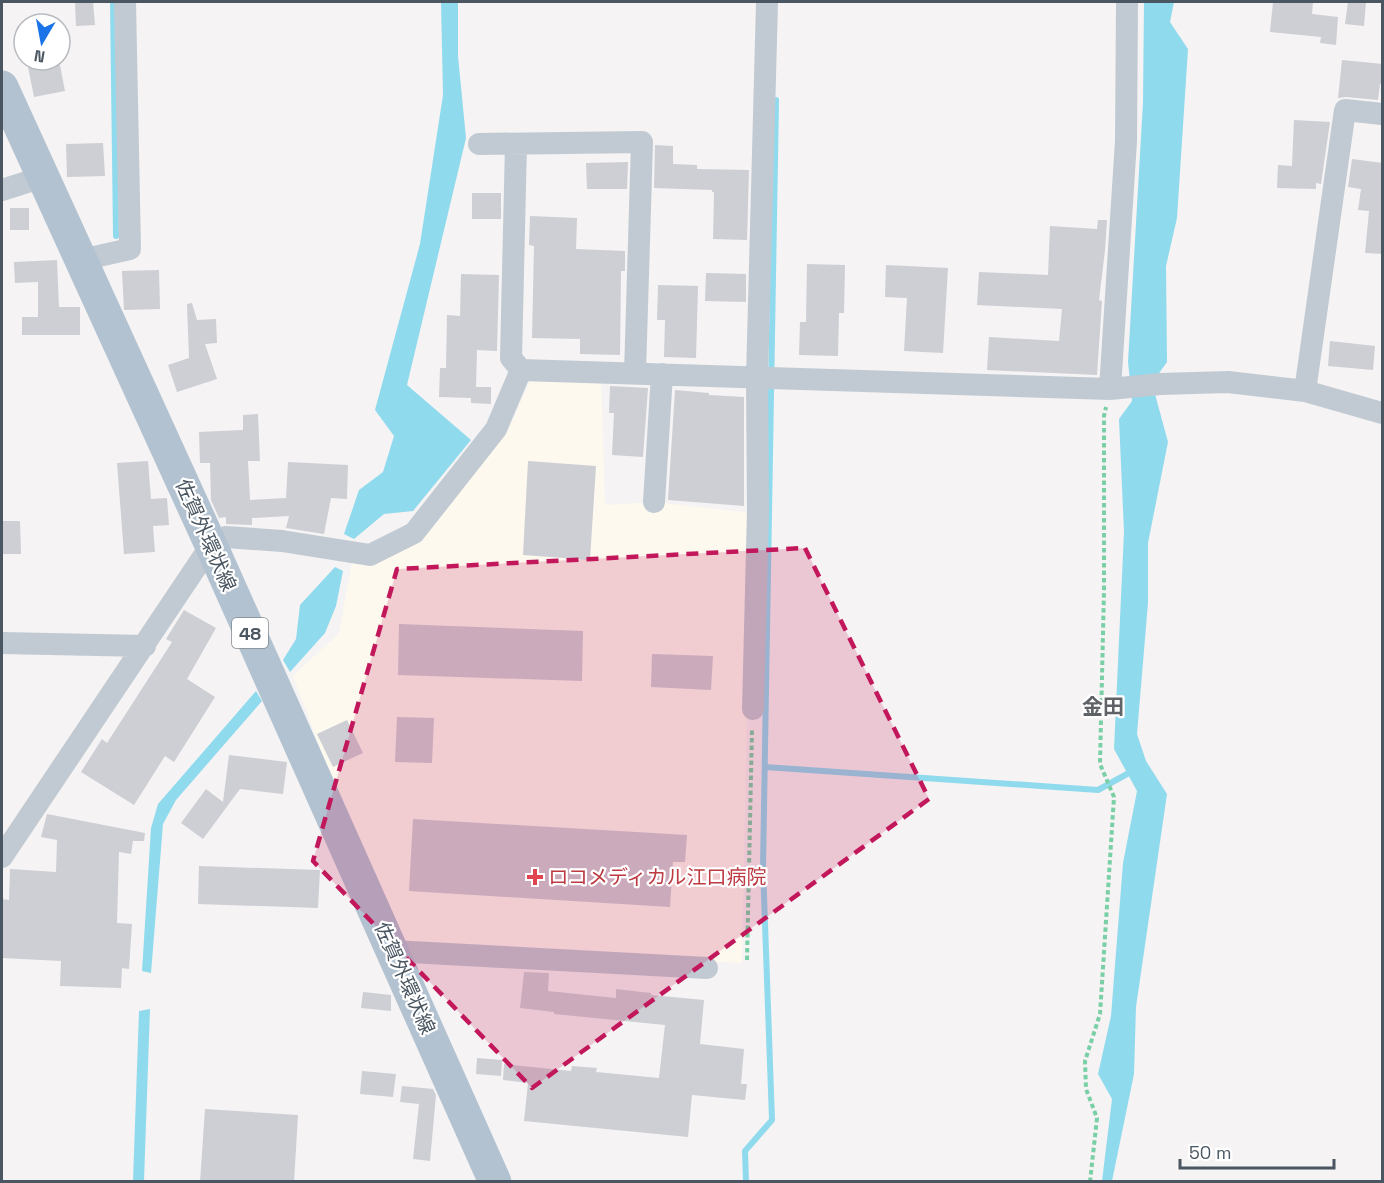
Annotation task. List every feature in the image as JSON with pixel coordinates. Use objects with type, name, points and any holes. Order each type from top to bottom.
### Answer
[{"type":"main road","name":"佐賀外環状線","points":[[2,87],[211,545],[495,1182]]},
{"type":"street","points":[[81,260],[130,249],[126,2]]},
{"type":"street","points":[[753,709],[758,510],[768,378],[767,2]]},
{"type":"street","points":[[1117,388],[1126,141],[1127,2]]},
{"type":"street","points":[[1305,391],[1345,110],[1383,114]]},
{"type":"street","points":[[479,144],[642,142],[635,373]]},
{"type":"street","points":[[516,144],[511,358],[521,370],[1117,388],[1228,382],[1305,391],[1383,413]]},
{"type":"street","points":[[2,190],[43,177]]},
{"type":"street","points":[[2,857],[211,545],[226,537],[271,540],[370,555],[414,533],[496,429],[521,370]]},
{"type":"street","points":[[654,502],[662,374]]},
{"type":"street","points":[[2,643],[145,646]]},
{"type":"street","points":[[392,951],[707,968]]},
{"type":"path","points":[[1090,1182],[1097,1118],[1086,1089],[1085,1061],[1100,1014],[1114,796],[1100,764],[1104,590],[1104,416],[1117,388]]},
{"type":"path","points":[[747,960],[753,709]]},
{"type":"highlighted area","points":[[805,548],[929,799],[532,1088],[313,861],[397,569]]},
{"type":"shaded area","points":[[532,377],[601,381],[605,505],[654,502],[751,513],[742,963],[403,943],[333,782],[293,676],[339,633],[352,562],[421,540],[507,433]]},
{"type":"water","points":[[441,2],[458,2],[458,56],[466,138],[407,385],[471,440],[413,511],[384,514],[354,539],[344,534],[359,490],[383,472],[394,436],[375,410],[420,244],[443,95]]},
{"type":"water","points":[[1144,2],[1174,2],[1170,22],[1188,49],[1177,218],[1166,266],[1167,362],[1152,383],[1168,442],[1148,543],[1148,603],[1137,734],[1146,761],[1167,794],[1136,1007],[1134,1074],[1112,1181],[1102,1181],[1112,1099],[1098,1074],[1111,1016],[1123,863],[1137,791],[1114,749],[1124,532],[1119,419],[1132,401],[1128,362],[1143,102]]},
{"type":"water","points":[[335,567],[343,571],[336,606],[325,633],[290,672],[283,660],[296,639],[300,605]]},
{"type":"water","points":[[256,691],[262,701],[176,800],[163,824],[151,973],[142,971],[151,828],[158,804]]},
{"type":"water","points":[[150,1009],[144,1181],[133,1181],[139,1011]]},
{"type":"building","points":[[75,2],[93,2],[95,25],[76,26]]},
{"type":"building","points":[[1273,2],[1313,2],[1312,14],[1338,17],[1336,45],[1320,43],[1321,37],[1270,32]]},
{"type":"building","points":[[1348,2],[1366,2],[1364,26],[1345,24]]},
{"type":"building","points":[[1342,60],[1383,64],[1383,84],[1380,84],[1378,100],[1338,98]]},
{"type":"building","points":[[29,72],[61,72],[65,91],[34,97]]},
{"type":"building","points":[[1294,120],[1330,122],[1321,184],[1316,183],[1316,189],[1277,188],[1278,165],[1292,166]]},
{"type":"building","points":[[103,143],[105,176],[67,177],[66,144]]},
{"type":"building","points":[[655,145],[673,146],[673,164],[697,165],[697,169],[749,170],[747,240],[713,239],[714,192],[712,190],[654,188]]},
{"type":"building","points":[[1352,159],[1383,163],[1383,254],[1365,253],[1369,211],[1358,210],[1361,189],[1348,187]]},
{"type":"building","points":[[628,162],[627,189],[587,189],[586,163]]},
{"type":"building","points":[[472,193],[501,193],[501,219],[472,219]]},
{"type":"building","points":[[10,208],[29,208],[29,230],[10,230]]},
{"type":"building","points":[[530,216],[577,218],[576,249],[625,251],[625,271],[621,271],[620,355],[580,354],[580,339],[532,338],[534,246],[529,245]]},
{"type":"building","points":[[1098,220],[1107,220],[1099,300],[1102,301],[1097,375],[987,370],[989,337],[1059,341],[1062,309],[977,305],[979,272],[1048,275],[1050,226],[1097,229]]},
{"type":"building","points":[[57,260],[59,307],[80,307],[80,335],[22,335],[22,317],[38,317],[38,282],[15,283],[14,262]]},
{"type":"building","points":[[807,264],[845,265],[844,313],[839,313],[838,356],[799,355],[800,322],[806,322]]},
{"type":"building","points":[[886,265],[948,268],[943,353],[904,351],[907,298],[885,297]]},
{"type":"building","points":[[159,270],[160,309],[124,310],[122,271]]},
{"type":"building","points":[[706,273],[746,274],[746,302],[705,301]]},
{"type":"building","points":[[461,274],[499,275],[497,351],[477,350],[476,387],[491,387],[491,404],[471,403],[471,398],[439,397],[440,368],[446,368],[447,315],[460,316]]},
{"type":"building","points":[[658,285],[698,286],[696,358],[664,357],[665,320],[657,320]]},
{"type":"building","points":[[192,303],[197,320],[216,319],[217,343],[205,344],[217,379],[177,392],[168,365],[189,358],[187,304]]},
{"type":"building","points":[[1330,341],[1375,346],[1373,370],[1328,366]]},
{"type":"building","points":[[610,386],[648,388],[643,457],[612,455],[614,413],[609,413]]},
{"type":"building","points":[[675,390],[744,397],[744,506],[668,500]]},
{"type":"building","points":[[258,414],[260,461],[248,461],[250,500],[286,498],[288,462],[348,465],[347,499],[331,498],[324,534],[286,528],[289,516],[252,518],[252,525],[226,524],[226,517],[219,518],[211,500],[210,463],[200,463],[199,432],[243,430],[243,415]]},
{"type":"building","points":[[148,461],[151,499],[167,498],[169,525],[153,526],[155,552],[124,554],[117,463]]},
{"type":"building","points":[[528,461],[596,466],[590,560],[523,555]]},
{"type":"building","points":[[2,521],[20,521],[21,554],[2,554]]},
{"type":"building","points":[[184,610],[216,628],[187,679],[215,697],[174,762],[165,756],[134,805],[81,772],[102,739],[107,743],[172,642],[166,639]]},
{"type":"building","points":[[399,624],[583,631],[582,681],[398,675]]},
{"type":"building","points":[[652,654],[713,656],[711,690],[651,687]]},
{"type":"building","points":[[397,717],[434,718],[432,763],[395,762]]},
{"type":"building","points":[[347,720],[363,753],[333,767],[317,734]]},
{"type":"building","points":[[229,755],[287,762],[283,794],[240,789],[203,839],[181,823],[206,789],[223,802]]},
{"type":"building","points":[[47,814],[145,833],[144,841],[133,841],[131,854],[119,852],[117,923],[132,924],[129,969],[122,968],[121,988],[60,986],[61,961],[2,958],[2,899],[9,900],[10,869],[56,872],[57,840],[41,837]]},
{"type":"building","points":[[413,819],[687,835],[685,862],[673,862],[670,907],[409,891]]},
{"type":"building","points":[[199,866],[320,870],[318,908],[198,904]]},
{"type":"building","points":[[524,972],[549,973],[548,991],[616,998],[616,989],[704,1000],[700,1044],[744,1049],[741,1084],[747,1084],[745,1100],[692,1095],[688,1137],[524,1121],[528,1083],[503,1080],[504,1064],[571,1071],[572,1066],[597,1068],[596,1072],[659,1078],[665,1025],[554,1014],[554,1012],[520,1008]]},
{"type":"building","points":[[363,992],[391,995],[391,1011],[361,1008]]},
{"type":"building","points":[[477,1058],[502,1060],[501,1076],[476,1074]]},
{"type":"building","points":[[362,1071],[396,1074],[393,1097],[360,1094]]},
{"type":"building","points":[[402,1086],[433,1089],[436,1095],[430,1161],[413,1159],[419,1104],[400,1102]]},
{"type":"building","points":[[205,1109],[298,1115],[294,1182],[200,1182]]},
{"type":"waterway","points":[[113,2],[116,236]]},
{"type":"waterway","points":[[746,1182],[745,1151],[772,1120],[763,867],[776,100]]},
{"type":"waterway","points":[[765,767],[1098,790],[1127,774]]},
{"type":"place","name":"ロコメディカル江口病院","points":[[535,877]]},
{"type":"district","name":"金田","points":[[1103,706]]}]
